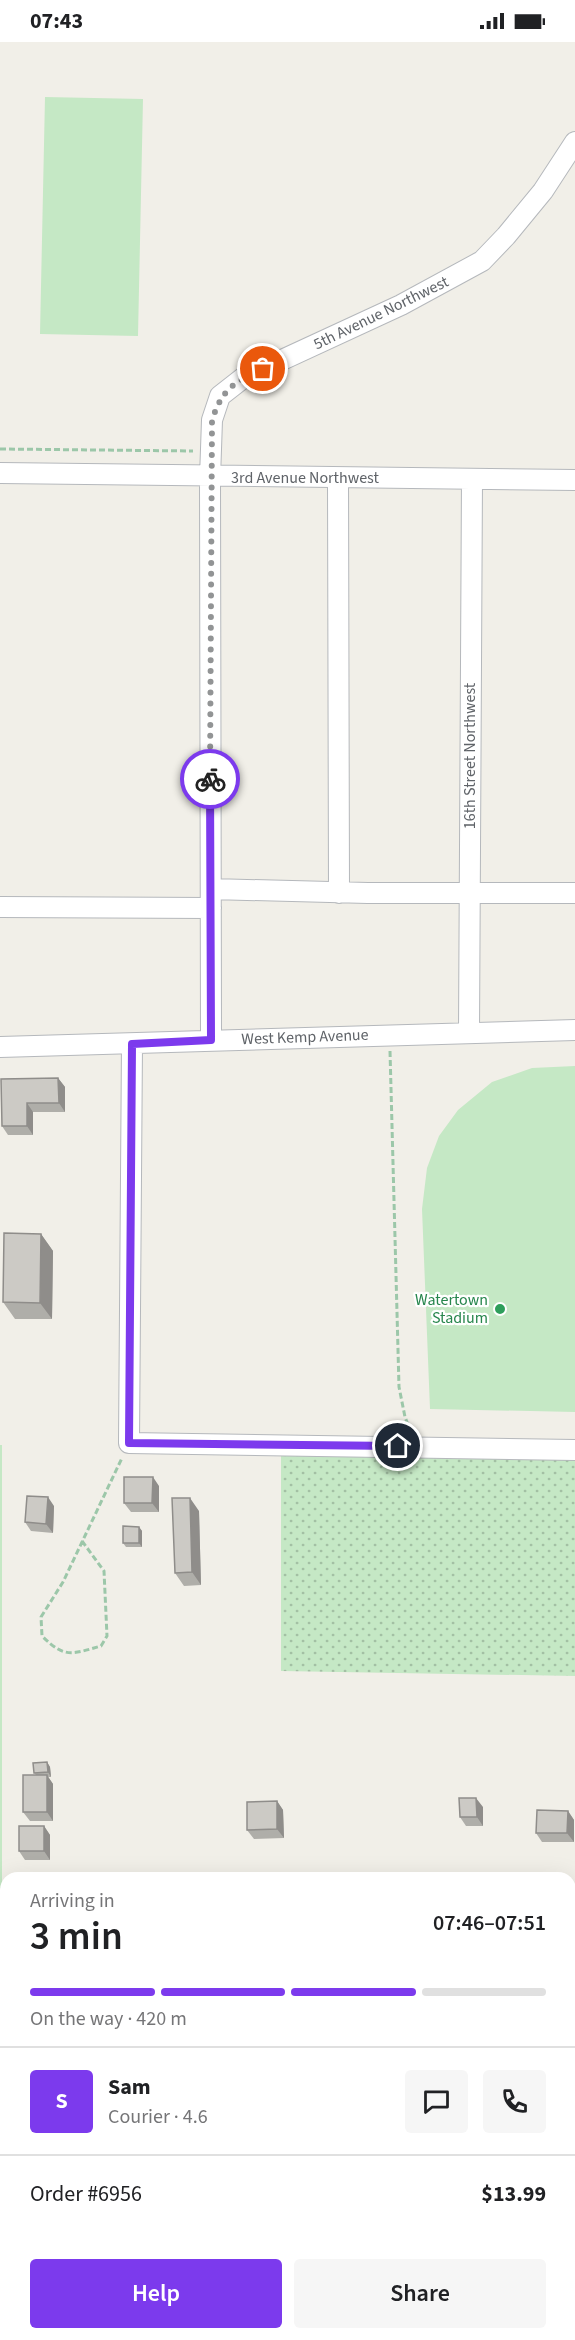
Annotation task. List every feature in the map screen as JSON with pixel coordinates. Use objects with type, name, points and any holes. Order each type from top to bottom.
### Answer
[{"type":"street","name":"5th Avenue Northwest","points":[[211,1040],[210,478],[212,420],[220,396],[243,378],[401,305],[482,261],[543,191],[575,142]]},
{"type":"street","name":"3rd Avenue Northwest","points":[[0,473],[210,478],[575,480]]},
{"type":"street","points":[[338,478],[339,893]]},
{"type":"street","name":"16th Street Northwest","points":[[469,1032],[472,479]]},
{"type":"street","points":[[211,889],[339,893],[575,893]]},
{"type":"street","points":[[0,907],[211,908]]},
{"type":"street","name":"West Kemp Avenue","points":[[0,1047],[575,1030]]},
{"type":"street","points":[[132,1044],[129,1443],[575,1450]]},
{"type":"path","points":[[0,449],[211,451]]},
{"type":"path","points":[[389,1034],[399,1387],[405,1417],[417,1446]]},
{"type":"path","points":[[82,1541],[104,1571],[107,1636],[101,1646],[77,1653],[58,1652],[42,1636],[41,1617],[63,1582],[82,1541],[129,1443]]},
{"type":"green space","points":[[45,97],[143,99],[138,336],[40,334]]},
{"type":"green space","name":"Watertown Stadium","points":[[575,1066],[575,1412],[430,1409],[422,1209],[427,1168],[439,1136],[458,1110],[492,1082],[532,1068]]},
{"type":"green space","points":[[0,1445],[2,1445],[2,1872],[0,1872]]},
{"type":"green space","points":[[281,1455],[575,1459],[575,1676],[281,1671]]},
{"type":"building","points":[[58,1078],[59,1103],[27,1103],[27,1126],[2,1126],[1,1079]]},
{"type":"building","points":[[4,1233],[41,1234],[40,1303],[3,1302]]},
{"type":"building","points":[[124,1477],[153,1477],[152,1503],[124,1503]]},
{"type":"building","points":[[27,1496],[48,1497],[46,1524],[25,1522]]},
{"type":"building","points":[[172,1498],[190,1498],[192,1572],[175,1573]]},
{"type":"building","points":[[123,1526],[139,1527],[139,1543],[123,1543]]},
{"type":"building","points":[[47,1762],[48,1772],[34,1773],[33,1763]]},
{"type":"building","points":[[23,1775],[47,1775],[47,1812],[23,1812]]},
{"type":"building","points":[[459,1798],[476,1798],[477,1817],[460,1817]]},
{"type":"building","points":[[277,1801],[277,1829],[247,1830],[247,1802]]},
{"type":"building","points":[[537,1810],[568,1811],[567,1833],[536,1833]]},
{"type":"building","points":[[19,1826],[44,1826],[44,1851],[19,1851]]},
{"type":"way so far","points":[[210,779],[212,420],[220,396],[243,378],[263,369]]},
{"type":"place","name":"Watertown Stadium","points":[[500,1309]]},
{"type":"route","points":[[210,779],[211,1040],[132,1044],[129,1443],[398,1446]]}]
